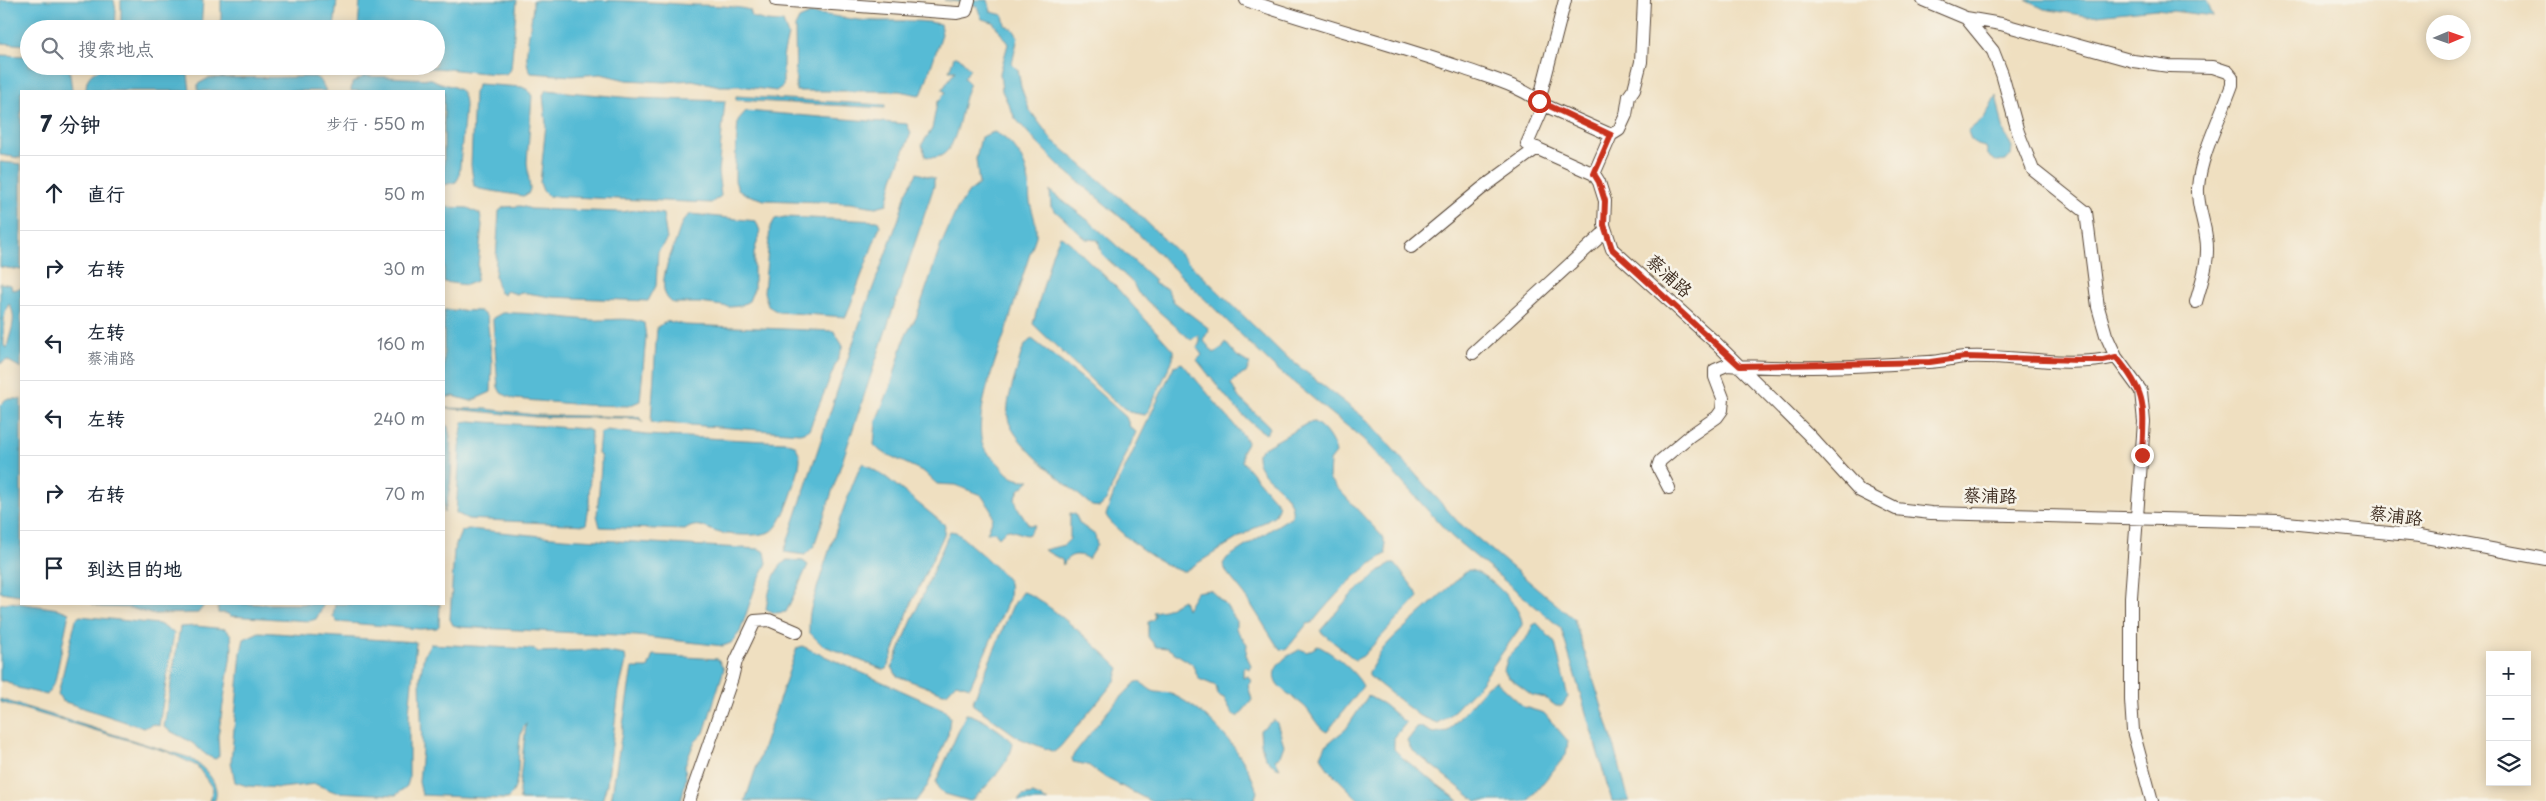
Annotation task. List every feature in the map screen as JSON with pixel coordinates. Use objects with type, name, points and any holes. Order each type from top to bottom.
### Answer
[{"type":"street","points":[[776,0],[957,13],[966,12],[969,3]]},
{"type":"street","points":[[1246,0],[1429,57],[1513,86],[1542,103],[1611,135]]},
{"type":"street","points":[[1565,0],[1542,103],[1527,144],[1594,174],[1611,135],[1619,130],[1626,115],[1629,96],[1634,89],[1641,62],[1644,0]]},
{"type":"street","points":[[1923,0],[1950,5],[1966,18],[1993,52],[2002,74],[2018,132],[2033,170],[2086,212],[2098,307],[2106,335],[2116,357],[2141,391],[2144,422],[2131,597],[2130,700],[2133,732],[2152,801]]},
{"type":"street","points":[[1966,18],[2010,26],[2133,61],[2169,66],[2213,67],[2228,72],[2232,77],[2232,85],[2206,156],[2198,186],[2198,203],[2206,237],[2207,252],[2196,302]]},
{"type":"street","points":[[1411,247],[1481,189],[1537,148]]},
{"type":"street","name":"蔡浦路","points":[[1594,174],[1599,182],[1605,201],[1604,225],[1612,249],[1740,366],[1808,434],[1860,491],[1896,509],[1931,513],[2278,522],[2420,536],[2546,559]]},
{"type":"street","points":[[1473,353],[1606,231]]},
{"type":"street","points":[[1669,488],[1658,467],[1660,461],[1690,435],[1718,417],[1722,410],[1723,398],[1715,377],[1716,370],[1727,365],[1930,362],[1965,357],[2103,360],[2116,357]]},
{"type":"street","points":[[689,801],[732,678],[736,661],[755,621],[769,620],[797,632]]},
{"type":"water","points":[[0,0],[114,0],[116,20],[20,20],[20,44],[0,43]]},
{"type":"water","points":[[121,0],[203,0],[202,20],[121,20]]},
{"type":"water","points":[[221,0],[337,0],[335,20],[221,20]]},
{"type":"water","points":[[360,0],[517,0],[511,69],[506,74],[499,74],[445,69],[445,20],[359,20]]},
{"type":"water","points":[[533,0],[642,2],[723,6],[750,10],[752,17],[766,21],[783,22],[788,35],[783,57],[783,86],[776,91],[740,86],[720,86],[692,80],[665,82],[626,80],[601,74],[572,76],[531,73],[528,66],[527,49]]},
{"type":"water","points":[[944,0],[988,0],[991,12],[1003,15],[1005,25],[1013,29],[1018,37],[1012,64],[1018,70],[1021,87],[1029,109],[1052,140],[1130,206],[1283,354],[1367,420],[1458,522],[1574,619],[1615,748],[1629,801],[1612,801],[1561,628],[1451,536],[1363,439],[1272,365],[1126,222],[1060,166],[1038,144],[1015,118],[1002,91],[1000,73],[1008,44],[993,22],[982,19],[977,7],[973,4]]},
{"type":"water","points":[[2026,0],[2207,0],[2213,16],[2156,9],[2087,16],[2044,9]]},
{"type":"water","points":[[810,14],[869,21],[920,21],[940,24],[942,34],[922,93],[919,95],[899,91],[796,91],[795,27],[799,19]]},
{"type":"water","points":[[0,55],[20,56],[20,75],[70,75],[72,90],[20,90],[20,158],[0,155]]},
{"type":"water","points":[[954,57],[959,57],[970,69],[964,78],[970,84],[956,132],[952,144],[946,152],[937,157],[925,156],[922,144],[932,129],[937,103],[946,92],[942,90],[955,71],[949,71]]},
{"type":"water","points":[[91,75],[188,75],[190,90],[86,90]]},
{"type":"water","points":[[365,76],[432,79],[459,90],[464,98],[465,106],[459,177],[456,182],[445,185],[445,90],[351,90],[352,83]]},
{"type":"water","points":[[315,77],[321,81],[326,90],[198,90],[198,84],[209,78]]},
{"type":"water","points":[[478,84],[522,87],[528,90],[532,96],[527,162],[530,189],[528,194],[523,196],[480,189],[474,186],[471,165],[474,93]]},
{"type":"water","points":[[546,90],[632,98],[725,101],[718,172],[721,196],[711,203],[548,196],[543,191],[540,183],[546,124],[543,95]]},
{"type":"water","points":[[1996,95],[2004,132],[2012,148],[2011,155],[2006,161],[1997,162],[1988,155],[1986,147],[1979,145],[1970,138],[1968,131],[1984,118]]},
{"type":"water","points":[[736,96],[885,105],[885,108],[736,100]]},
{"type":"water","points":[[746,111],[907,124],[911,133],[893,179],[887,204],[876,207],[850,203],[764,200],[745,194],[738,189],[735,181],[735,165],[738,120]]},
{"type":"water","points":[[994,132],[1013,146],[1025,167],[1036,232],[988,383],[981,415],[980,430],[985,450],[1007,473],[1013,478],[1030,480],[1019,490],[1015,499],[1018,508],[1029,525],[1035,525],[1029,534],[1026,535],[1007,529],[999,537],[995,532],[987,533],[993,518],[991,509],[981,495],[955,485],[937,484],[924,472],[880,451],[874,445],[876,421],[891,385],[905,336],[916,318],[941,245],[957,209],[969,192],[979,184],[976,159],[981,137]]},
{"type":"water","points":[[0,162],[20,164],[20,270],[0,267]]},
{"type":"water","points":[[917,173],[934,178],[934,186],[814,546],[805,555],[784,552],[859,325],[899,218],[906,193]]},
{"type":"water","points":[[1050,191],[1089,221],[1155,280],[1153,283],[1167,289],[1174,302],[1207,327],[1209,330],[1203,340],[1214,353],[1223,347],[1225,342],[1237,356],[1250,364],[1246,373],[1239,376],[1231,384],[1239,398],[1268,425],[1270,428],[1266,434],[1237,410],[1197,360],[1202,355],[1197,348],[1200,342],[1198,335],[1191,340],[1138,293],[1133,283],[1102,254],[1098,240],[1086,239],[1051,207]]},
{"type":"water","points":[[521,206],[531,209],[622,212],[635,210],[663,214],[667,239],[658,252],[656,286],[648,301],[551,297],[521,292],[517,294],[506,291],[504,295],[499,292],[495,276],[499,211],[504,207]]},
{"type":"water","points":[[445,207],[468,208],[480,214],[482,225],[476,281],[466,285],[445,282]]},
{"type":"water","points":[[691,214],[756,221],[760,231],[754,253],[754,289],[749,301],[740,306],[730,307],[700,303],[673,303],[667,297],[664,290],[665,272],[682,224]]},
{"type":"water","points":[[785,217],[878,221],[880,226],[846,317],[778,312],[768,306],[764,292],[770,228],[775,219]]},
{"type":"water","points":[[1060,236],[1065,238],[1115,286],[1173,350],[1173,359],[1145,415],[1129,412],[1108,396],[1033,324],[1052,254]]},
{"type":"water","points":[[0,283],[11,285],[12,290],[20,288],[20,367],[7,360],[0,364]],"holes":[[[9,304],[13,315],[12,326],[7,348],[4,346],[4,318]]]},
{"type":"water","points":[[445,310],[480,311],[487,317],[492,362],[491,392],[471,401],[453,396],[445,398]]},
{"type":"water","points":[[502,313],[535,314],[590,320],[625,319],[644,323],[646,337],[640,401],[628,406],[585,405],[514,399],[501,393],[498,387],[493,318]]},
{"type":"water","points":[[668,321],[685,325],[834,331],[843,346],[809,430],[800,433],[657,424],[651,422],[657,327]]},
{"type":"water","points":[[1032,339],[1087,382],[1126,417],[1130,427],[1136,432],[1106,501],[1100,507],[1092,506],[1044,465],[1031,453],[1012,429],[1008,418],[1010,395],[1019,359],[1025,345]]},
{"type":"water","points":[[1182,363],[1246,439],[1247,443],[1242,451],[1242,461],[1279,505],[1275,515],[1185,571],[1177,570],[1167,565],[1142,549],[1110,522],[1106,515],[1116,487],[1174,366]]},
{"type":"water","points":[[6,399],[20,399],[20,595],[0,592],[0,405]]},
{"type":"water","points":[[445,408],[486,409],[536,415],[639,417],[643,423],[639,419],[629,418],[536,417]]},
{"type":"water","points":[[463,422],[586,429],[591,431],[589,506],[586,525],[468,519],[456,513],[461,433]]},
{"type":"water","points":[[1314,422],[1325,432],[1335,449],[1336,453],[1330,461],[1329,479],[1381,535],[1385,543],[1386,554],[1365,568],[1346,585],[1312,623],[1307,624],[1286,650],[1280,649],[1276,644],[1245,595],[1227,573],[1223,564],[1227,558],[1292,516],[1292,507],[1288,499],[1258,464],[1257,455],[1262,449],[1308,423]]},
{"type":"water","points":[[445,425],[448,426],[450,436],[451,470],[449,493],[445,509]]},
{"type":"water","points":[[607,430],[646,435],[785,442],[795,445],[800,455],[799,466],[785,511],[775,528],[770,532],[759,535],[720,533],[699,526],[690,527],[685,530],[600,527],[597,515],[601,457],[598,453],[600,433]]},
{"type":"water","points":[[863,463],[887,478],[945,525],[944,535],[911,604],[887,669],[884,670],[822,645],[809,632],[810,613],[819,583],[843,509]]},
{"type":"water","points":[[1070,513],[1075,514],[1080,524],[1095,535],[1097,545],[1088,559],[1081,555],[1074,555],[1070,556],[1063,565],[1062,560],[1044,550],[1064,545],[1070,539]]},
{"type":"water","points":[[468,529],[563,538],[759,549],[765,552],[767,563],[756,585],[740,632],[731,643],[723,646],[637,636],[460,627],[453,625],[450,619],[454,549],[461,532]]},
{"type":"water","points":[[950,531],[956,532],[1001,572],[1009,583],[1009,599],[970,687],[956,683],[947,693],[943,693],[897,676],[892,667]]},
{"type":"water","points":[[787,560],[803,561],[808,565],[786,612],[775,613],[766,609],[768,596],[778,569]]},
{"type":"water","points":[[1389,564],[1395,564],[1416,591],[1418,597],[1363,656],[1355,660],[1320,631],[1350,596]]},
{"type":"water","points":[[1468,570],[1484,576],[1502,591],[1517,609],[1522,625],[1480,684],[1449,716],[1437,723],[1418,715],[1369,676],[1369,672],[1381,651],[1392,639]]},
{"type":"water","points":[[1210,590],[1225,604],[1236,620],[1236,629],[1247,644],[1246,655],[1251,665],[1249,669],[1246,667],[1243,669],[1243,678],[1248,676],[1251,681],[1248,685],[1252,700],[1239,716],[1234,716],[1224,698],[1218,695],[1216,686],[1199,679],[1192,664],[1167,648],[1156,647],[1148,637],[1148,622],[1153,620],[1155,615],[1153,612],[1165,610],[1183,600],[1186,609],[1196,592]]},
{"type":"water","points":[[1022,592],[1042,602],[1087,638],[1119,668],[1115,681],[1054,752],[1019,738],[972,704],[1012,607]]},
{"type":"water","points":[[10,602],[20,603],[20,605],[59,609],[69,613],[55,681],[47,695],[18,688],[6,681],[0,681],[0,604]]},
{"type":"water","points":[[95,605],[204,605],[198,613],[151,614],[131,608]]},
{"type":"water","points":[[218,605],[323,605],[316,619],[309,621],[231,616],[226,613],[218,613]]},
{"type":"water","points":[[335,605],[440,605],[439,626],[437,628],[420,629],[337,622],[333,616]]},
{"type":"water","points":[[80,616],[159,624],[174,633],[159,726],[153,724],[144,728],[62,701],[58,694],[76,619]]},
{"type":"water","points":[[1537,623],[1555,643],[1568,697],[1562,706],[1556,706],[1545,698],[1532,695],[1508,677],[1504,670],[1508,657],[1526,639],[1533,625]]},
{"type":"water","points":[[196,626],[226,629],[231,635],[232,648],[218,736],[219,755],[216,759],[208,756],[193,743],[164,727],[180,627]]},
{"type":"water","points":[[259,632],[416,642],[409,712],[409,779],[407,786],[396,795],[335,792],[315,784],[281,788],[247,786],[235,782],[231,762],[241,652],[244,639]]},
{"type":"water","points":[[430,644],[533,649],[538,652],[595,650],[625,655],[626,661],[619,691],[607,784],[602,801],[520,800],[519,790],[526,723],[520,741],[516,784],[513,792],[507,799],[422,795],[419,782],[422,749],[420,678],[424,655]]},
{"type":"water","points":[[802,646],[945,710],[950,717],[948,734],[928,785],[916,801],[745,801],[794,656],[797,648]]},
{"type":"water","points":[[1318,646],[1344,663],[1363,686],[1327,732],[1320,727],[1304,706],[1279,686],[1274,674],[1277,667],[1287,656],[1300,649],[1307,652]]},
{"type":"water","points":[[653,655],[718,659],[724,669],[704,733],[694,743],[685,765],[686,779],[681,801],[611,801],[632,668],[648,668]]},
{"type":"water","points":[[1496,681],[1524,707],[1544,713],[1568,741],[1566,755],[1528,801],[1476,801],[1411,749],[1407,741],[1417,728],[1421,727],[1433,733],[1448,731],[1487,686]]},
{"type":"water","points":[[1136,682],[1142,683],[1153,691],[1169,693],[1185,701],[1198,710],[1224,735],[1235,749],[1252,778],[1257,792],[1254,801],[1150,801],[1106,778],[1088,765],[1073,762],[1074,754],[1108,711]]},
{"type":"water","points":[[1368,696],[1383,704],[1406,723],[1394,738],[1394,749],[1404,759],[1459,801],[1360,801],[1328,769],[1321,756],[1326,745],[1346,729]]},
{"type":"water","points":[[0,699],[190,758],[205,770],[213,781],[216,793],[215,800],[209,801],[213,789],[197,766],[168,752],[0,702]]},
{"type":"water","points":[[966,714],[977,717],[991,725],[1013,743],[1003,766],[970,801],[945,794],[938,789],[936,782]]},
{"type":"water","points":[[1274,720],[1277,723],[1284,745],[1280,756],[1275,759],[1280,768],[1274,766],[1266,758],[1261,742],[1260,730]]},
{"type":"water","points":[[1033,794],[1048,801],[1018,801],[1022,796]]},
{"type":"route","points":[[1539,101],[1611,135],[1594,174],[1599,182],[1605,201],[1604,225],[1612,249],[1654,285],[1740,366],[1830,366],[1930,362],[1965,357],[2023,360],[2103,360],[2116,357],[2130,372],[2141,391],[2144,422],[2142,455]]}]
